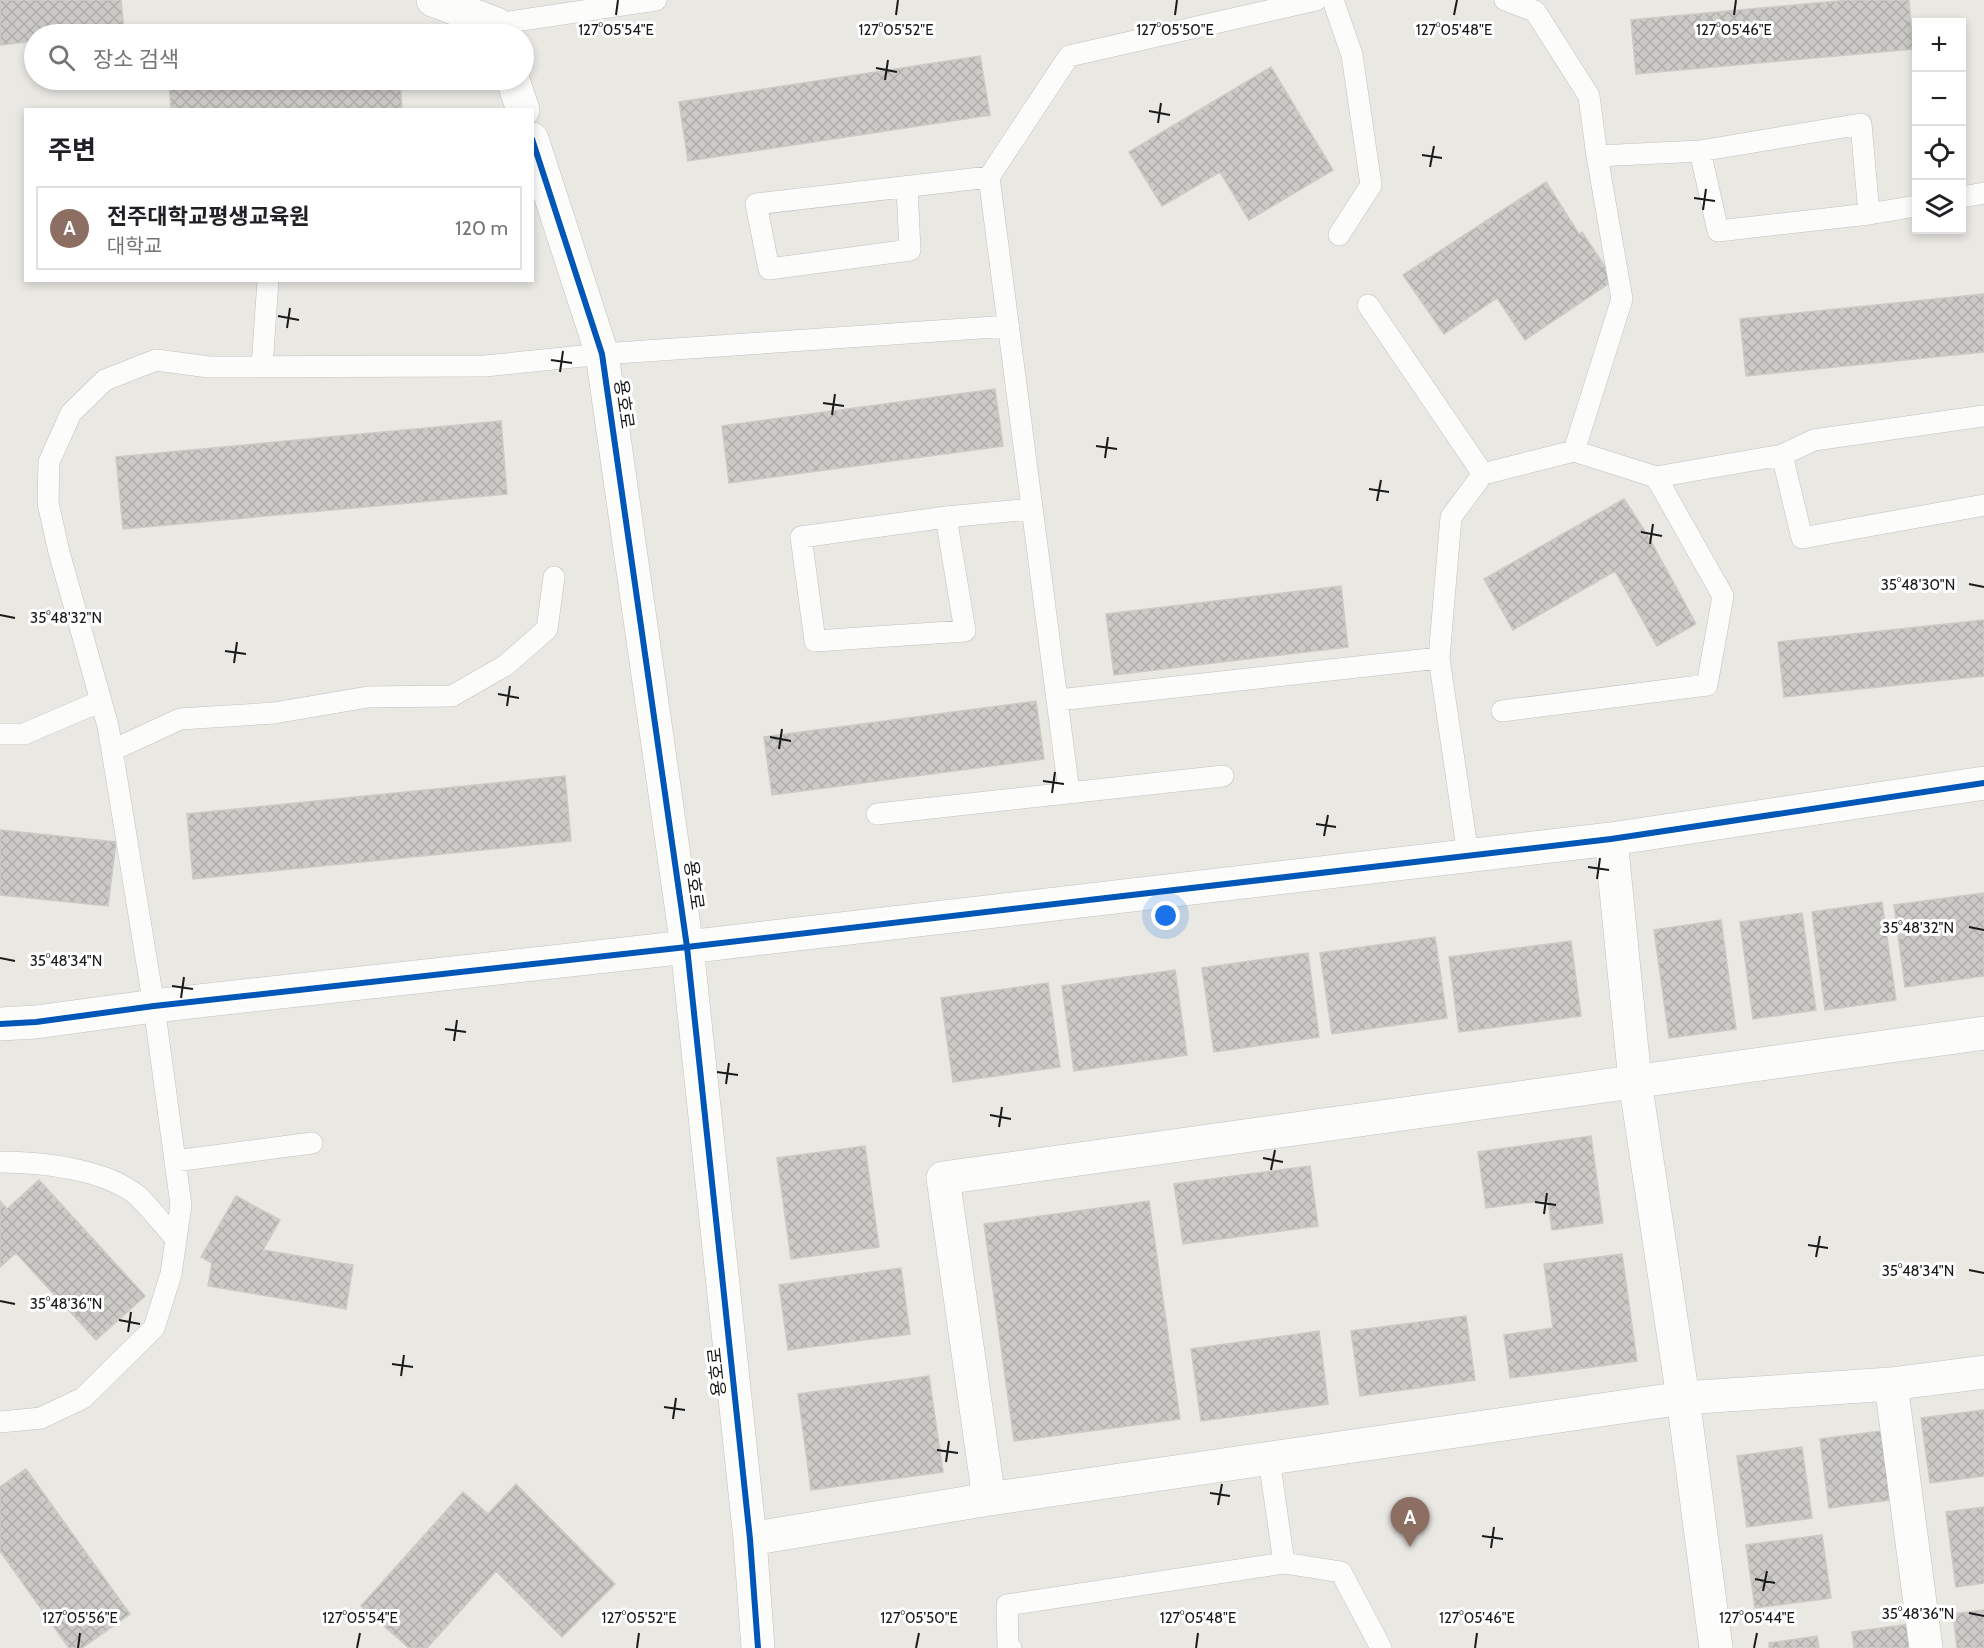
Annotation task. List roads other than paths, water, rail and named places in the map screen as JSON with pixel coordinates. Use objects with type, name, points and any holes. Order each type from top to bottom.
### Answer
[{"type":"street","points":[[433,0],[486,24]]},
{"type":"street","points":[[516,90],[522,108]]},
{"type":"street","name":"용호로","points":[[534,145],[602,354],[687,947],[750,1539],[758,1648]]},
{"type":"street","points":[[0,1024],[36,1023],[154,1006],[687,947],[1611,839],[1984,783]]},
{"type":"street","points":[[1611,839],[1635,1081],[1683,1398],[1716,1648]]},
{"type":"street","points":[[989,1499],[943,1178],[1984,1033]]},
{"type":"street","points":[[750,1539],[989,1499],[1683,1398],[1891,1384],[1984,1372]]},
{"type":"street","points":[[1891,1384],[1926,1648]]},
{"type":"lane","points":[[524,24],[656,0]]},
{"type":"lane","points":[[1069,792],[989,177],[1068,56],[1316,0]]},
{"type":"lane","points":[[1333,0],[1352,55],[1371,185],[1339,235]]},
{"type":"lane","points":[[1505,0],[1539,5],[1589,96],[1622,299],[1574,451]]},
{"type":"lane","points":[[1597,156],[1700,151],[1861,124],[1869,214]]},
{"type":"lane","points":[[1700,151],[1718,231],[1912,207]]},
{"type":"lane","points":[[907,187],[910,250],[769,269],[756,204],[989,177]]},
{"type":"lane","points":[[1966,196],[1984,193]]},
{"type":"lane","points":[[262,367],[268,282]]},
{"type":"lane","points":[[1368,306],[1483,474]]},
{"type":"lane","points":[[0,1422],[41,1418],[83,1398],[154,1328],[171,1274],[181,1205],[154,1006],[113,750],[59,552],[48,503],[49,462],[72,413],[105,380],[156,360],[209,367],[485,366],[602,354],[1009,326]]},
{"type":"lane","points":[[1468,855],[1439,658],[1451,517],[1483,474],[1574,451],[1656,477],[1782,455],[1814,440],[1984,416]]},
{"type":"lane","points":[[1782,455],[1802,538],[1984,505]]},
{"type":"lane","points":[[1502,711],[1707,685],[1723,596],[1656,477]]},
{"type":"lane","points":[[946,517],[965,631],[815,641],[801,537],[946,517],[1032,509]]},
{"type":"lane","points":[[113,750],[180,719],[274,713],[368,697],[452,696],[506,665],[547,629],[554,577]]},
{"type":"lane","points":[[1058,700],[1439,658]]},
{"type":"lane","points":[[0,734],[24,734],[101,701]]},
{"type":"lane","points":[[877,814],[1222,776]]},
{"type":"lane","points":[[175,1161],[312,1143]]},
{"type":"lane","points":[[0,1162],[22,1162],[57,1167],[113,1180],[138,1197],[176,1239]]},
{"type":"lane","points":[[1269,1459],[1284,1563]]},
{"type":"lane","points":[[1011,1648],[1008,1645],[1007,1605],[1284,1563],[1341,1572],[1381,1648]]},
{"type":"place","name":"전주대학교평생교육원","points":[[1410,1547]]}]
